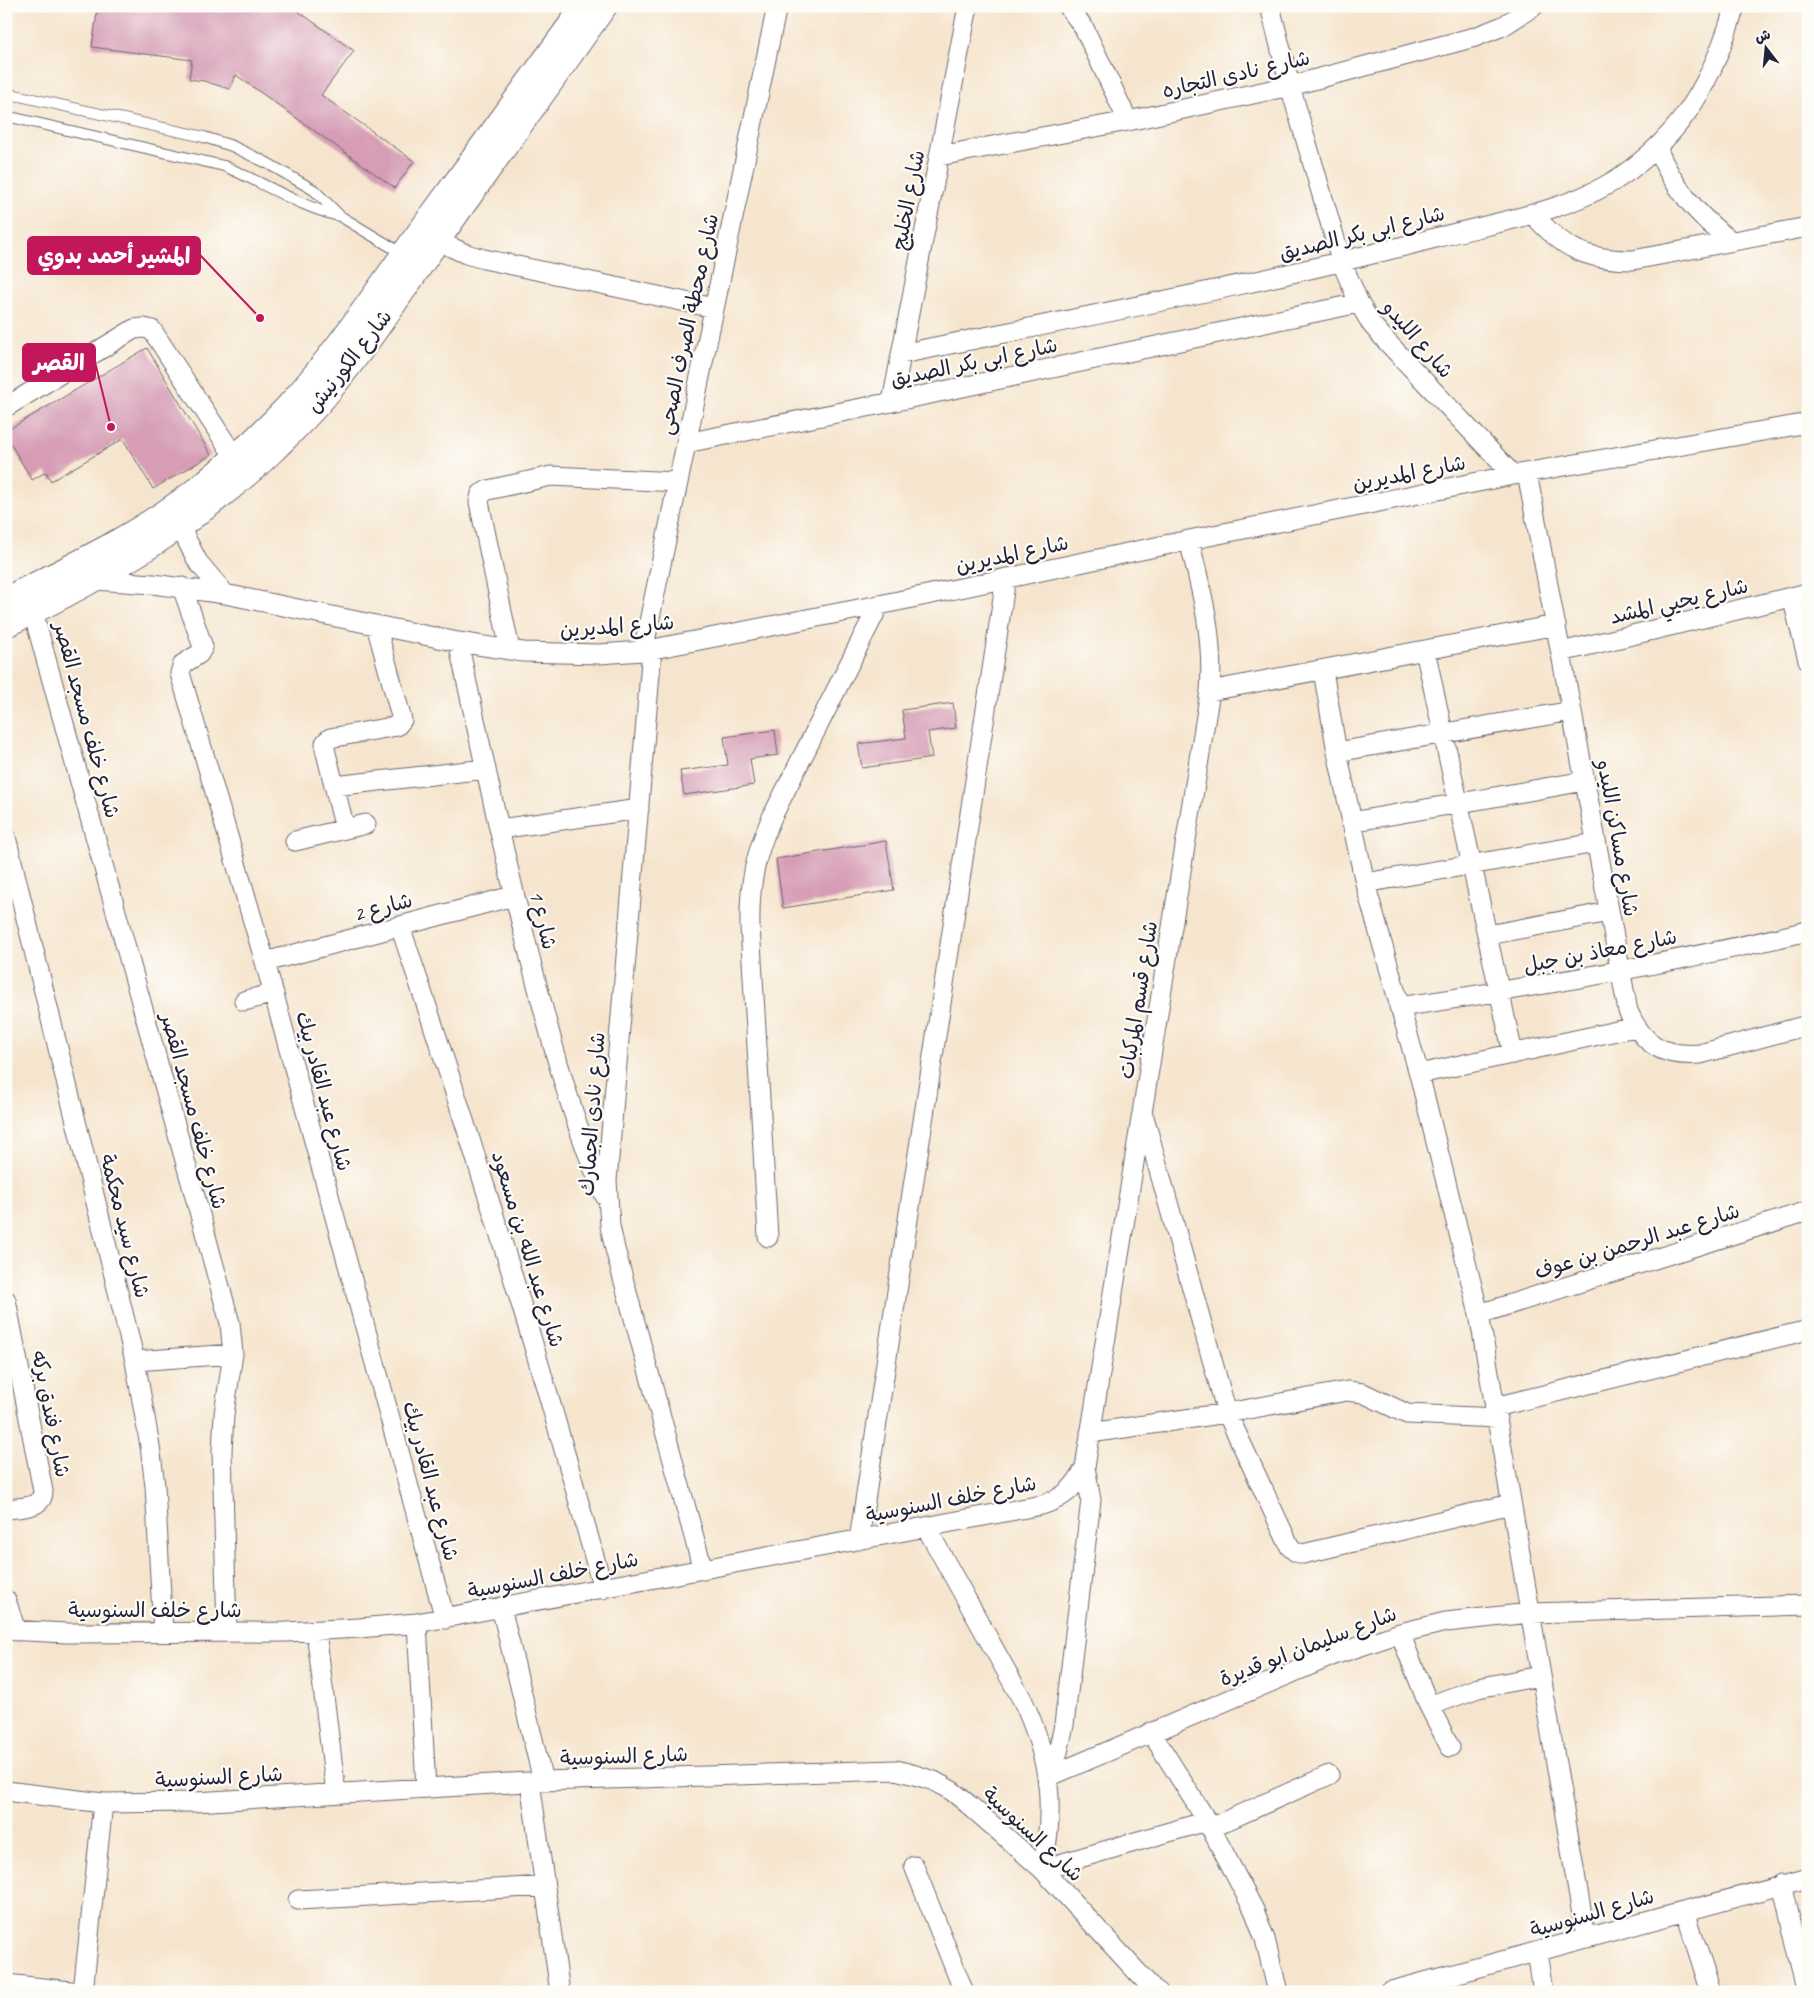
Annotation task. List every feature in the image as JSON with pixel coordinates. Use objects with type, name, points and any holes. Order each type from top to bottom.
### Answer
[{"type":"street","name":"شارع الكورنيش","points":[[6,625],[95,580],[139,555],[180,527],[243,478],[312,411],[328,393],[412,260],[584,6]]},
{"type":"street","name":"شارع الكورنيش","points":[[6,599],[123,539],[193,492],[257,437],[286,407],[412,260],[438,241],[605,6]]},
{"type":"street","name":"شارع محطة الصرف الصحى","points":[[647,650],[678,482],[777,6]]},
{"type":"street","name":"شارع الخليج","points":[[892,402],[968,6]]},
{"type":"street","points":[[1068,6],[1084,28],[1128,121]]},
{"type":"street","name":"شارع الليدو","points":[[1270,6],[1290,86],[1342,263],[1359,303],[1372,325],[1389,344],[1520,474]]},
{"type":"street","name":"شارع نادى التجاره","points":[[939,156],[1128,121],[1290,86],[1475,37],[1503,26],[1534,6]]},
{"type":"street","name":"شارع ابى بكر الصديق","points":[[901,354],[1342,263],[1532,213],[1577,199],[1619,177],[1657,148],[1681,121],[1702,91],[1718,58],[1735,6]]},
{"type":"street","points":[[1657,148],[1665,167],[1686,201],[1700,216],[1731,241]]},
{"type":"street","points":[[1532,213],[1548,231],[1566,245],[1587,255],[1610,260],[1634,260],[1808,227]]},
{"type":"street","points":[[438,241],[466,254],[484,259],[714,308]]},
{"type":"street","name":"شارع ابى بكر الصديق","points":[[686,443],[892,402],[1359,303]]},
{"type":"street","points":[[6,407],[134,329],[144,328],[152,330],[234,456]]},
{"type":"street","name":"شارع المديرين","points":[[95,580],[182,587],[224,594],[458,642],[510,650],[561,654],[647,650],[879,605],[1189,540],[1520,474],[1808,423]]},
{"type":"street","name":"شارع مساكن الليدو","points":[[1520,474],[1556,625],[1620,971],[1628,1011],[1635,1027],[1645,1039],[1657,1048],[1671,1053],[1686,1055],[1700,1054],[1808,1025]]},
{"type":"street","points":[[510,650],[479,502],[481,494],[488,490],[551,476],[678,482]]},
{"type":"street","points":[[180,527],[198,562],[224,594]]},
{"type":"street","name":"شارع قسم المركبات","points":[[1085,1467],[1210,691],[1211,641],[1189,540]]},
{"type":"street","points":[[860,1540],[1006,578]]},
{"type":"street","name":"شارع عبد القادر بيك","points":[[182,587],[203,647],[199,654],[183,664],[180,673],[274,993],[445,1618]]},
{"type":"street","points":[[1800,595],[1808,660]]},
{"type":"street","name":"شارع يحيي المشد","points":[[1561,652],[1800,595]]},
{"type":"street","points":[[768,1236],[750,926],[749,898],[753,870],[760,843],[772,817],[879,605]]},
{"type":"street","name":"شارع خلف مسجد القصر","points":[[33,612],[230,1323],[233,1354],[222,1442],[227,1631]]},
{"type":"street","points":[[345,829],[325,749],[327,740],[394,727],[402,720],[376,625]]},
{"type":"street","points":[[1210,691],[1556,625]]},
{"type":"street","name":"شارع 1","points":[[458,642],[514,896],[562,1082],[590,1162],[607,1202]]},
{"type":"street","name":"شارع نادى الجمارك","points":[[647,650],[639,809],[607,1181],[607,1202],[616,1249],[703,1570]]},
{"type":"street","points":[[1425,650],[1513,1054]]},
{"type":"street","points":[[1323,670],[1337,752],[1365,883],[1419,1074],[1479,1314],[1586,1938]]},
{"type":"street","points":[[1337,752],[1572,711]]},
{"type":"street","points":[[334,786],[486,769]]},
{"type":"street","points":[[1351,822],[1585,781]]},
{"type":"street","points":[[499,829],[639,809]]},
{"type":"street","points":[[295,841],[366,824]]},
{"type":"street","name":"شارع سيد محكمة","points":[[6,838],[135,1361],[149,1438],[155,1486],[163,1632]]},
{"type":"street","points":[[1365,883],[1596,843]]},
{"type":"street","name":"شارع 2","points":[[265,962],[514,896]]},
{"type":"street","points":[[1488,935],[1609,912]]},
{"type":"street","name":"شارع عبد الله بن مسعود","points":[[400,926],[486,1186],[527,1318],[603,1588]]},
{"type":"street","name":"شارع معاذ بن جبل","points":[[1399,1007],[1620,971],[1808,931]]},
{"type":"street","points":[[244,1001],[274,993]]},
{"type":"street","points":[[1419,1074],[1635,1027]]},
{"type":"street","points":[[1142,1111],[1227,1413],[1290,1547],[1296,1552],[1303,1554],[1511,1504]]},
{"type":"street","name":"شارع عبد الرحمن بن عوف","points":[[1479,1314],[1808,1212]]},
{"type":"street","name":"شارع فندق بركه","points":[[6,1300],[43,1491],[41,1501],[36,1504],[6,1509]]},
{"type":"street","points":[[1090,1433],[1227,1413],[1347,1392],[1363,1393],[1407,1414],[1496,1412],[1808,1330]]},
{"type":"street","points":[[135,1361],[233,1354]]},
{"type":"street","points":[[1048,1777],[1058,1752],[1066,1706],[1091,1500],[1085,1467]]},
{"type":"street","name":"شارع خلف السنوسية","points":[[11,1631],[67,1634],[316,1631],[417,1623],[1042,1505],[1056,1500],[1074,1486],[1085,1467]]},
{"type":"street","points":[[926,1527],[1023,1701],[1043,1751],[1048,1777],[1050,1810],[1048,1844],[1042,1869],[1208,1825],[1329,1775]]},
{"type":"street","points":[[6,1600],[11,1631]]},
{"type":"street","name":"شارع سليمان ابو قديرة","points":[[1048,1777],[1334,1655],[1400,1633],[1446,1622],[1530,1612],[1808,1604]]},
{"type":"street","points":[[501,1608],[537,1782],[544,1886],[560,1992]]},
{"type":"street","points":[[417,1623],[426,1788]]},
{"type":"street","points":[[316,1631],[336,1793]]},
{"type":"street","points":[[1400,1633],[1429,1706],[1450,1747]]},
{"type":"street","points":[[1429,1706],[1478,1688],[1540,1676]]},
{"type":"street","points":[[1151,1732],[1208,1825],[1254,1910],[1265,1939],[1278,1992]]},
{"type":"street","name":"شارع السنوسية","points":[[6,1790],[103,1803],[195,1802],[537,1782],[896,1770],[916,1774],[952,1791],[1042,1869],[1152,1988],[1158,1992]]},
{"type":"street","points":[[6,1984],[81,1992],[103,1803]]},
{"type":"street","points":[[914,1866],[964,1992]]},
{"type":"street","name":"شارع السنوسية","points":[[1388,1992],[1428,1986],[1586,1938],[1808,1878]]},
{"type":"street","points":[[1782,1884],[1807,1992]]},
{"type":"street","points":[[298,1900],[544,1886]]},
{"type":"street","points":[[1685,1910],[1711,1992]]},
{"type":"street","points":[[1537,1952],[1543,1992]]},
{"type":"lane","points":[[6,93],[204,137],[232,146],[268,163],[314,190],[340,216],[412,260]]},
{"type":"lane","points":[[6,116],[224,166],[320,211],[340,216]]},
{"type":"building","points":[[98,6],[291,6],[354,51],[321,95],[414,161],[395,188],[236,75],[229,89],[204,81],[189,79],[192,60],[92,47]]},
{"type":"building","points":[[147,348],[211,455],[153,489],[123,439],[51,481],[46,472],[32,480],[6,436],[6,431]]},
{"type":"building","points":[[953,703],[956,728],[928,732],[932,758],[862,768],[858,744],[906,738],[902,710]]},
{"type":"building","points":[[775,730],[778,755],[750,759],[754,785],[684,795],[680,771],[728,765],[724,737]]},
{"type":"building","points":[[886,841],[894,890],[783,908],[776,859]]},
{"type":"place","name":"المشير أحمد بدوي","points":[[260,318]]},
{"type":"place","name":"القصر","points":[[111,427]]}]
